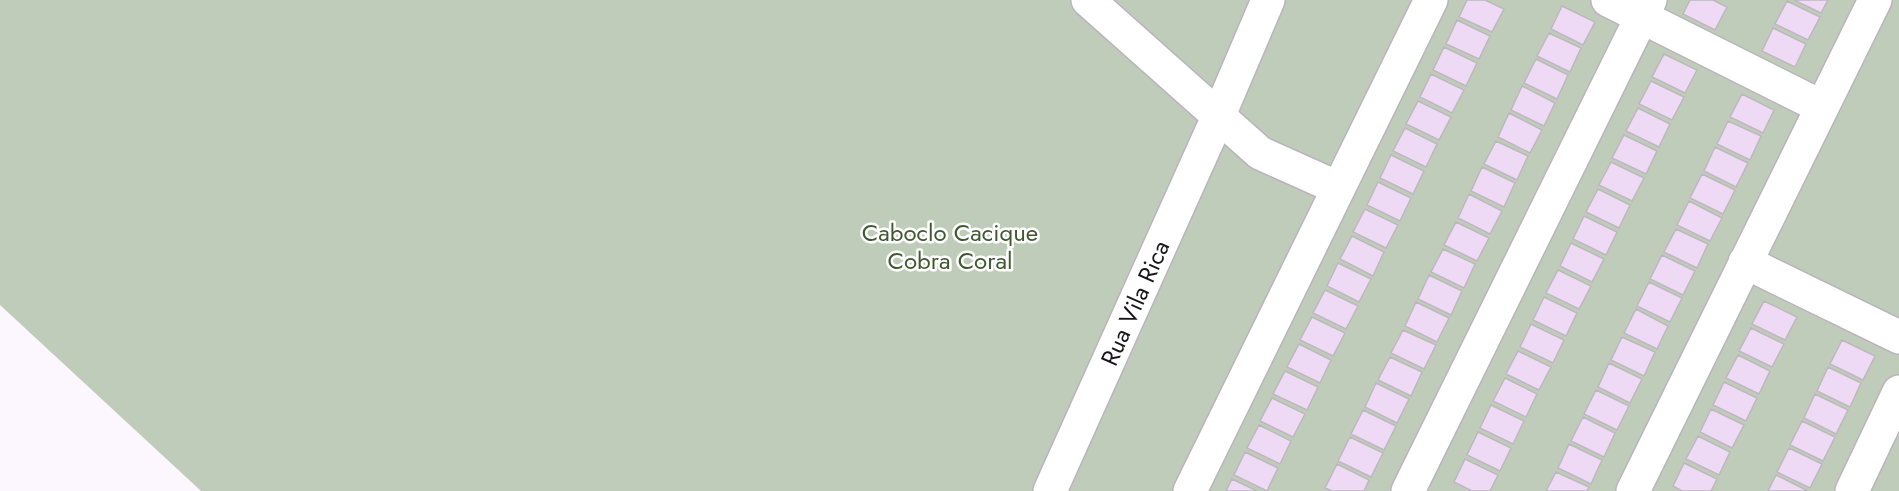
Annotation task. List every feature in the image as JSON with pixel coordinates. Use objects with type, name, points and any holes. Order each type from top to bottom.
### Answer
[{"type":"street","points":[[1088,0],[1260,153],[1338,188]]},
{"type":"street","name":"Rua Vila Rica","points":[[1050,491],[1219,115],[1268,0]]},
{"type":"street","points":[[1190,491],[1431,0]]},
{"type":"street","points":[[1608,0],[1645,8],[1822,108]]},
{"type":"street","points":[[1633,491],[1875,0]]},
{"type":"street","points":[[1408,491],[1645,8]]},
{"type":"street","points":[[1745,262],[1899,337]]},
{"type":"street","points":[[1852,491],[1899,392]]},
{"type":"green space","name":"Caboclo Cacique Cobra Coral","points":[[0,0],[1899,0],[1899,491],[201,491],[0,305]]},
{"type":"building","points":[[1467,0],[1485,0],[1504,9],[1492,32],[1459,17]]},
{"type":"building","points":[[1690,0],[1713,0],[1727,7],[1715,30],[1683,14]]},
{"type":"building","points":[[1794,0],[1828,0],[1821,13]]},
{"type":"building","points":[[1787,1],[1820,17],[1808,40],[1775,24]]},
{"type":"building","points":[[1562,6],[1595,22],[1583,45],[1551,29]]},
{"type":"building","points":[[1457,20],[1490,36],[1479,59],[1446,44]]},
{"type":"building","points":[[1773,28],[1806,44],[1795,67],[1762,51]]},
{"type":"building","points":[[1549,33],[1581,48],[1570,72],[1537,56]]},
{"type":"building","points":[[1444,47],[1477,63],[1466,86],[1433,70]]},
{"type":"building","points":[[1664,54],[1697,70],[1685,93],[1652,77]]},
{"type":"building","points":[[1536,59],[1568,75],[1557,99],[1524,83]]},
{"type":"building","points":[[1431,74],[1464,90],[1452,113],[1420,97]]},
{"type":"building","points":[[1651,81],[1684,97],[1672,120],[1639,104]]},
{"type":"building","points":[[1522,86],[1555,103],[1544,126],[1511,110]]},
{"type":"building","points":[[1742,94],[1774,110],[1763,133],[1730,117]]},
{"type":"building","points":[[1418,101],[1451,117],[1439,140],[1406,124]]},
{"type":"building","points":[[1638,108],[1670,124],[1659,147],[1626,131]]},
{"type":"building","points":[[1509,113],[1542,130],[1530,153],[1498,137]]},
{"type":"building","points":[[1728,121],[1761,136],[1750,160],[1717,144]]},
{"type":"building","points":[[1405,128],[1437,144],[1426,167],[1393,151]]},
{"type":"building","points":[[1624,135],[1657,151],[1646,174],[1612,158]]},
{"type":"building","points":[[1496,141],[1528,156],[1517,180],[1484,164]]},
{"type":"building","points":[[1715,147],[1748,163],[1736,187],[1704,171]]},
{"type":"building","points":[[1391,155],[1424,171],[1413,194],[1380,178]]},
{"type":"building","points":[[1611,162],[1644,178],[1632,201],[1599,185]]},
{"type":"building","points":[[1482,167],[1515,183],[1504,207],[1471,191]]},
{"type":"building","points":[[1702,174],[1735,190],[1723,214],[1690,198]]},
{"type":"building","points":[[1378,182],[1411,198],[1400,221],[1367,205]]},
{"type":"building","points":[[1598,189],[1630,205],[1619,228],[1586,212]]},
{"type":"building","points":[[1469,194],[1502,211],[1490,234],[1458,218]]},
{"type":"building","points":[[1689,201],[1722,218],[1710,241],[1677,225]]},
{"type":"building","points":[[1365,209],[1398,225],[1386,248],[1353,232]]},
{"type":"building","points":[[1584,216],[1617,232],[1606,255],[1573,239]]},
{"type":"building","points":[[1456,222],[1489,238],[1477,261],[1444,245]]},
{"type":"building","points":[[1676,229],[1708,244],[1697,268],[1664,252]]},
{"type":"building","points":[[1352,236],[1384,252],[1373,276],[1340,259]]},
{"type":"building","points":[[1571,243],[1604,259],[1592,282],[1560,266]]},
{"type":"building","points":[[1443,249],[1475,264],[1464,288],[1431,272]]},
{"type":"building","points":[[1662,255],[1695,271],[1683,295],[1650,279]]},
{"type":"building","points":[[1338,263],[1371,279],[1359,302],[1327,286]]},
{"type":"building","points":[[1558,270],[1591,286],[1579,309],[1546,293]]},
{"type":"building","points":[[1429,275],[1462,291],[1451,315],[1418,299]]},
{"type":"building","points":[[1649,282],[1682,298],[1670,322],[1637,306]]},
{"type":"building","points":[[1325,290],[1358,306],[1346,329],[1313,313]]},
{"type":"building","points":[[1544,297],[1577,313],[1566,336],[1533,320]]},
{"type":"building","points":[[1764,301],[1797,317],[1785,340],[1752,324]]},
{"type":"building","points":[[1416,302],[1449,318],[1437,342],[1405,326]]},
{"type":"building","points":[[1636,309],[1668,326],[1657,349],[1624,333]]},
{"type":"building","points":[[1312,317],[1345,333],[1333,356],[1300,340]]},
{"type":"building","points":[[1531,324],[1564,340],[1553,363],[1520,347]]},
{"type":"building","points":[[1751,328],[1784,344],[1772,367],[1739,351]]},
{"type":"building","points":[[1403,330],[1436,345],[1424,369],[1391,353]]},
{"type":"building","points":[[1622,337],[1655,352],[1644,376],[1611,360]]},
{"type":"building","points":[[1842,340],[1875,356],[1863,380],[1830,364]]},
{"type":"building","points":[[1299,344],[1331,360],[1320,383],[1287,367]]},
{"type":"building","points":[[1518,351],[1551,367],[1539,390],[1506,374]]},
{"type":"building","points":[[1738,355],[1770,371],[1759,394],[1726,378]]},
{"type":"building","points":[[1390,357],[1422,372],[1411,396],[1378,380]]},
{"type":"building","points":[[1609,363],[1642,379],[1630,403],[1598,387]]},
{"type":"building","points":[[1828,367],[1861,383],[1850,407],[1817,391]]},
{"type":"building","points":[[1285,371],[1318,387],[1307,410],[1273,394]]},
{"type":"building","points":[[1505,378],[1537,394],[1526,417],[1493,401]]},
{"type":"building","points":[[1724,382],[1757,398],[1746,421],[1713,405]]},
{"type":"building","points":[[1376,383],[1409,399],[1397,423],[1365,407]]},
{"type":"building","points":[[1596,390],[1629,406],[1617,430],[1584,414]]},
{"type":"building","points":[[1815,394],[1848,410],[1836,434],[1804,418]]},
{"type":"building","points":[[1272,398],[1305,414],[1293,437],[1260,421]]},
{"type":"building","points":[[1491,405],[1524,421],[1513,444],[1480,428]]},
{"type":"building","points":[[1711,409],[1744,425],[1732,448],[1700,432]]},
{"type":"building","points":[[1363,410],[1396,426],[1384,450],[1351,434]]},
{"type":"building","points":[[1583,417],[1615,433],[1604,457],[1571,441]]},
{"type":"building","points":[[1802,421],[1835,437],[1823,461],[1790,445]]},
{"type":"building","points":[[1259,425],[1291,441],[1280,464],[1247,448]]},
{"type":"building","points":[[1478,432],[1511,448],[1500,471],[1467,455]]},
{"type":"building","points":[[1698,436],[1730,452],[1719,475],[1686,459]]},
{"type":"building","points":[[1350,437],[1383,453],[1371,477],[1338,461]]},
{"type":"building","points":[[1569,444],[1602,460],[1591,484],[1558,468]]},
{"type":"building","points":[[1789,448],[1822,464],[1810,488],[1777,472]]},
{"type":"building","points":[[1245,452],[1278,468],[1267,491],[1234,475]]},
{"type":"building","points":[[1465,459],[1498,475],[1490,491],[1472,491],[1454,482]]},
{"type":"building","points":[[1684,463],[1717,479],[1711,491],[1682,491],[1673,486]]},
{"type":"building","points":[[1337,464],[1369,480],[1364,491],[1332,491],[1325,488]]},
{"type":"building","points":[[1556,472],[1589,487],[1587,491],[1546,491]]},
{"type":"building","points":[[1776,475],[1808,491],[1768,491]]},
{"type":"building","points":[[1232,479],[1257,491],[1226,491]]}]
